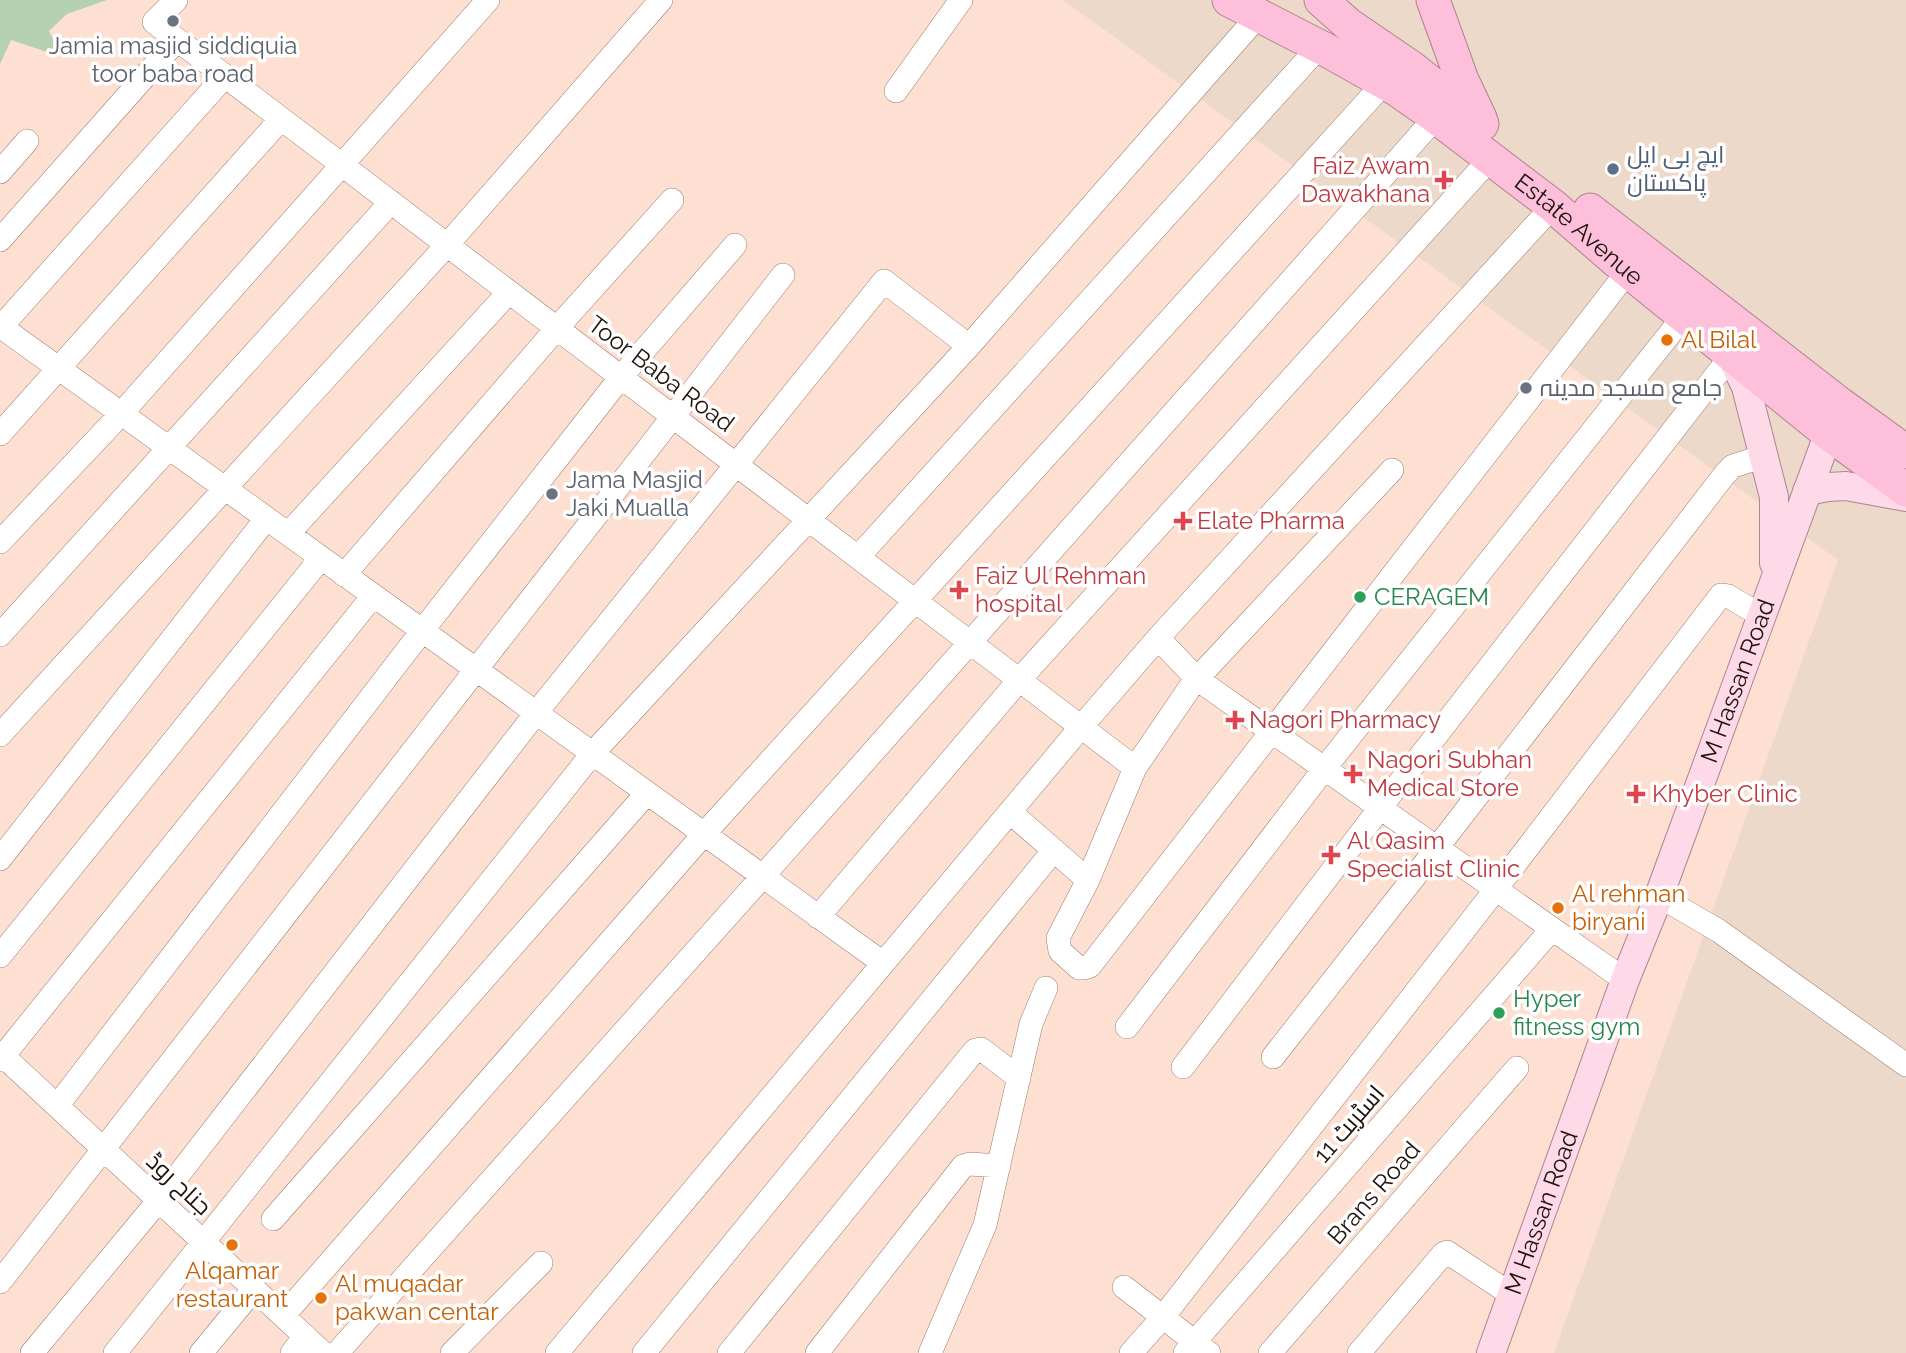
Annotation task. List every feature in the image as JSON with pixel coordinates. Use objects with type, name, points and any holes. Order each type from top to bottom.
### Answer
[{"type":"highway","name":"Estate Avenue","points":[[1229,0],[1326,50],[1397,80],[1484,126],[1834,419],[1906,490]]},
{"type":"highway","name":"Estate Avenue","points":[[1321,0],[1353,12],[1397,80],[1436,117],[1553,206],[1731,356],[1834,419],[1906,452]]},
{"type":"highway","points":[[1397,80],[1422,51],[1430,24],[1432,0]]},
{"type":"highway","points":[[1432,0],[1462,80],[1484,126]]},
{"type":"highway","points":[[1326,50],[1353,12]]},
{"type":"main road","points":[[1731,356],[1746,387],[1774,497],[1773,583]]},
{"type":"main road","name":"M Hassan Road","points":[[1491,1353],[1625,980],[1660,896],[1834,419]]},
{"type":"main road","points":[[1807,491],[1846,486],[1906,497]]},
{"type":"street","name":"Toor Baba Road","points":[[176,0],[154,22],[1135,768]]},
{"type":"street","points":[[0,542],[121,414],[488,0]]},
{"type":"street","points":[[0,735],[447,245],[661,0]]},
{"type":"street","points":[[896,91],[961,0]]},
{"type":"street","points":[[115,1353],[592,754],[969,345],[1258,16]]},
{"type":"street","points":[[0,240],[177,40]]},
{"type":"street","points":[[859,556],[1326,50]]},
{"type":"street","points":[[225,76],[0,327],[883,963]]},
{"type":"street","points":[[283,1316],[704,834],[916,600],[1397,80]]},
{"type":"street","points":[[337,1353],[1436,117]]},
{"type":"street","points":[[0,434],[281,119]]},
{"type":"street","points":[[0,172],[27,141]]},
{"type":"street","points":[[818,916],[1020,679],[1490,159]]},
{"type":"street","points":[[344,575],[557,328],[672,200]]},
{"type":"street","points":[[0,635],[391,202]]},
{"type":"street","points":[[557,1353],[1158,638],[1553,206]]},
{"type":"street","points":[[57,1106],[621,377],[735,245]]},
{"type":"street","points":[[1392,470],[1197,679],[1135,768],[1088,880],[1058,938],[1060,951],[1079,968],[1090,966],[1628,271]]},
{"type":"street","points":[[0,1282],[783,275]]},
{"type":"street","points":[[32,1353],[159,1200],[536,713],[884,281],[969,345]]},
{"type":"street","points":[[288,534],[509,292]]},
{"type":"street","points":[[1127,1027],[1324,769],[1684,316]]},
{"type":"street","points":[[1183,1067],[1731,356]]},
{"type":"street","points":[[1273,1057],[1725,474],[1733,466],[1764,456]]},
{"type":"street","points":[[0,859],[266,519]]},
{"type":"street","points":[[0,956],[321,558]]},
{"type":"street","points":[[1131,1353],[1163,1317],[1721,595],[1728,596],[1762,616]]},
{"type":"street","points":[[1,1056],[373,596]]},
{"type":"street","points":[[1158,638],[1197,679],[1625,980]]},
{"type":"street","points":[[273,1219],[647,793]]},
{"type":"street","points":[[1010,812],[1088,880]]},
{"type":"street","points":[[644,1353],[1054,850]]},
{"type":"street","points":[[1660,896],[1718,932],[1906,1065]]},
{"type":"street","name":"اسٹریٹ 11","points":[[1196,1349],[1552,929]]},
{"type":"street","points":[[930,1353],[985,1225],[1031,1024],[1045,988]]},
{"type":"street","points":[[729,1353],[975,1050],[981,1049],[1019,1078]]},
{"type":"street","name":"جناح روڈ","points":[[1,1056],[283,1316],[298,1345],[323,1353]]},
{"type":"street","name":"Brans Road","points":[[1270,1353],[1517,1068]]},
{"type":"street","points":[[817,1353],[963,1166],[999,1166]]},
{"type":"street","points":[[1359,1353],[1447,1252],[1512,1294]]},
{"type":"street","points":[[452,1353],[541,1263]]},
{"type":"street","points":[[1124,1287],[1163,1317],[1196,1349]]},
{"type":"street","points":[[201,1353],[254,1289]]},
{"type":"shaded area","points":[[1063,0],[1906,0],[1906,1353],[1554,1353],[1838,560]]},
{"type":"green space","points":[[0,0],[107,0],[67,14],[49,31],[56,45],[50,53],[11,40],[0,64]]},
{"type":"place","name":"Jamia masjid siddiquia toor baba road","points":[[173,21]]},
{"type":"place","name":"ایچ بی ایل پاکستان","points":[[1613,169]]},
{"type":"place","name":"Faiz Awam Dawakhana","points":[[1444,180]]},
{"type":"place","name":"Al Bilal","points":[[1667,340]]},
{"type":"place","name":"جامع مسجد مدینہ","points":[[1526,388]]},
{"type":"place","name":"Jama Masjid Jaki Mualla","points":[[552,494]]},
{"type":"place","name":"Elate Pharma","points":[[1183,521]]},
{"type":"place","name":"Faiz Ul Rehman hospital","points":[[959,590]]},
{"type":"place","name":"CERAGEM","points":[[1360,597]]},
{"type":"place","name":"Nagori Pharmacy","points":[[1235,720]]},
{"type":"place","name":"Nagori Subhan Medical Store","points":[[1353,774]]},
{"type":"place","name":"Khyber Clinic","points":[[1636,794]]},
{"type":"place","name":"Al Qasim Specialist Clinic","points":[[1331,855]]},
{"type":"place","name":"Al rehman biryani","points":[[1558,908]]},
{"type":"place","name":"Hyper fitness gym","points":[[1499,1013]]},
{"type":"place","name":"Alqamar restaurant","points":[[232,1245]]},
{"type":"place","name":"Al muqadar pakwan centar","points":[[321,1298]]}]
